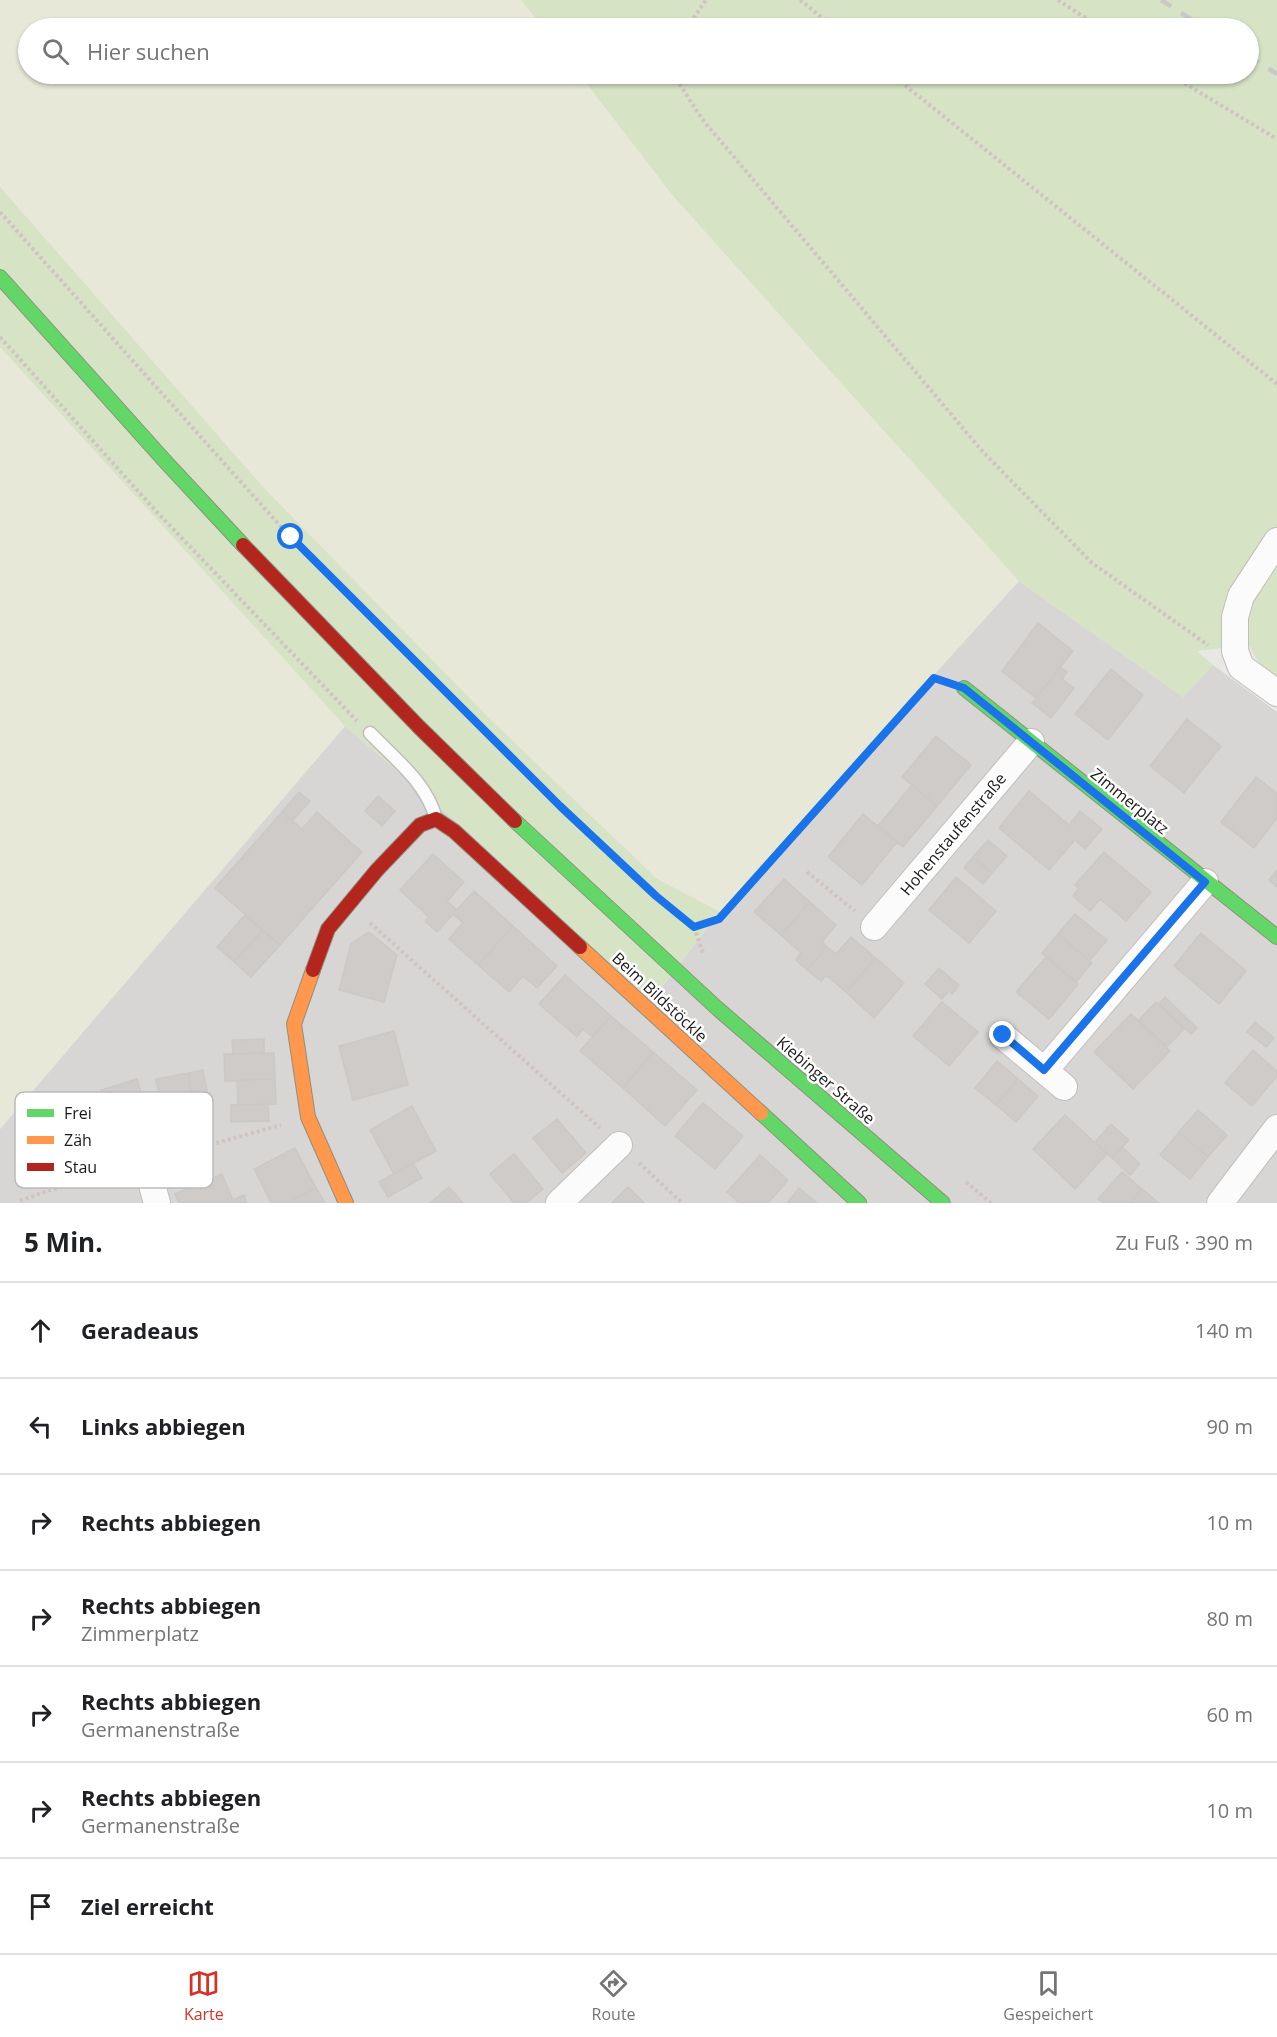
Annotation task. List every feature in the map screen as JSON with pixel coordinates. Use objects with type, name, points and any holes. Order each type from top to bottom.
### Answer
[{"type":"street","name":"Kiebinger Straße","points":[[0,277],[227,529],[346,652],[502,807],[687,982],[943,1203]]},
{"type":"street","points":[[1277,541],[1241,596],[1235,617],[1235,651],[1241,667],[1277,693]]},
{"type":"street","name":"Zimmerplatz","points":[[964,688],[1277,937]]},
{"type":"street","name":"Hohenstaufenstraße","points":[[874,927],[1031,742]]},
{"type":"street","points":[[346,1203],[308,1118],[294,1024],[328,929],[377,870],[420,825],[436,819]]},
{"type":"street","name":"Beim Bildstöckle","points":[[436,819],[454,831],[859,1203]]},
{"type":"street","points":[[1044,1070],[1205,882]]},
{"type":"street","points":[[1003,1035],[1064,1087]]},
{"type":"street","points":[[1220,1203],[1277,1128]]},
{"type":"street","points":[[559,1203],[619,1145]]},
{"type":"street","points":[[153,1188],[157,1203]]},
{"type":"lane","points":[[370,733],[423,788],[432,803],[436,819]]},
{"type":"path","points":[[694,18],[706,0]]},
{"type":"path","points":[[800,0],[822,18]]},
{"type":"path","points":[[1058,0],[1086,18]]},
{"type":"path","points":[[679,84],[702,119],[983,452],[1092,563],[1241,667]]},
{"type":"path","points":[[903,84],[1277,384]]},
{"type":"path","points":[[1186,84],[1277,139]]},
{"type":"path","points":[[0,212],[291,537],[560,806],[656,896],[694,927],[719,919],[934,678],[964,688]]},
{"type":"path","points":[[0,338],[154,509],[294,657],[370,733]]},
{"type":"path","points":[[807,872],[874,927]]},
{"type":"path","points":[[348,903],[682,1203]]},
{"type":"shaded area","points":[[1019,581],[1183,697],[1213,665],[1277,712],[1277,1203],[0,1203],[0,1129],[15,1111],[15,1188],[213,1188],[213,1092],[32,1092],[345,726],[471,834],[650,1002],[720,912],[898,701],[954,651]]},
{"type":"green space","points":[[0,0],[521,0],[536,18],[18,18],[18,84],[587,84],[674,197],[1019,581],[720,912],[656,878],[493,722],[264,488],[0,187]]},
{"type":"green space","points":[[521,0],[1277,0],[1277,684],[1267,677],[1249,645],[1197,651],[1213,665],[1183,697],[1019,581],[674,197],[587,84],[1259,84],[1259,18],[536,18]]},
{"type":"green space","points":[[0,187],[264,488],[493,722],[656,878],[720,912],[650,1002],[471,834],[345,726],[0,347]]},
{"type":"green space","points":[[0,347],[345,726],[32,1092],[15,1092],[15,1111],[0,1129]]},
{"type":"building","points":[[1038,623],[1073,651],[1036,698],[1002,671]]},
{"type":"building","points":[[1060,667],[1067,672],[1062,679],[1074,688],[1051,718],[1032,703]]},
{"type":"building","points":[[1111,669],[1143,695],[1108,740],[1075,714]]},
{"type":"building","points":[[1187,719],[1221,746],[1184,793],[1150,766]]},
{"type":"building","points":[[936,736],[971,765],[937,806],[902,777]]},
{"type":"building","points":[[1256,777],[1277,793],[1277,818],[1254,848],[1221,822]]},
{"type":"building","points":[[912,785],[937,806],[903,847],[878,826]]},
{"type":"building","points":[[1029,791],[1069,825],[1080,811],[1102,829],[1085,849],[1075,840],[1049,870],[999,828]]},
{"type":"building","points":[[299,792],[310,801],[292,821],[282,812]]},
{"type":"building","points":[[378,796],[395,811],[382,826],[365,811]]},
{"type":"building","points":[[282,812],[302,829],[317,812],[362,852],[280,945],[215,888]]},
{"type":"building","points":[[863,814],[897,842],[862,885],[828,857]]},
{"type":"building","points":[[988,840],[1007,856],[992,873],[973,857]]},
{"type":"building","points":[[1104,852],[1151,892],[1126,921],[1100,899],[1090,911],[1073,896],[1079,888],[1075,885]]},
{"type":"building","points":[[433,854],[464,882],[447,901],[457,910],[437,932],[425,921],[429,917],[400,890]]},
{"type":"building","points":[[973,857],[992,873],[983,884],[964,868]]},
{"type":"building","points":[[1277,870],[1277,887],[1269,880]]},
{"type":"building","points":[[956,877],[996,911],[969,943],[929,910]]},
{"type":"building","points":[[784,879],[810,902],[781,935],[754,912]]},
{"type":"building","points":[[474,891],[513,926],[478,965],[449,939],[463,923],[453,914]]},
{"type":"building","points":[[810,902],[836,925],[822,942],[827,947],[807,970],[796,960],[801,953],[781,935]]},
{"type":"building","points":[[1075,914],[1107,940],[1089,961],[1058,934]]},
{"type":"building","points":[[245,915],[263,930],[234,962],[217,947]]},
{"type":"building","points":[[513,926],[557,966],[537,988],[523,976],[509,992],[478,965]]},
{"type":"building","points":[[263,930],[280,945],[251,977],[234,962]]},
{"type":"building","points":[[369,932],[397,955],[384,1002],[339,990],[351,944]]},
{"type":"building","points":[[1201,933],[1246,971],[1219,1004],[1174,966]]},
{"type":"building","points":[[1058,934],[1092,963],[1076,982],[1042,953]]},
{"type":"building","points":[[851,937],[876,958],[846,992],[826,975],[821,981],[807,970],[827,947],[836,954]]},
{"type":"building","points":[[1046,957],[1078,984],[1049,1019],[1016,992]]},
{"type":"building","points":[[876,958],[904,983],[874,1018],[846,992]]},
{"type":"building","points":[[939,968],[959,985],[952,994],[949,991],[942,999],[925,984]]},
{"type":"building","points":[[565,975],[611,1016],[592,1037],[583,1029],[577,1037],[539,1004]]},
{"type":"building","points":[[1165,997],[1197,1028],[1191,1034],[1159,1004]]},
{"type":"building","points":[[942,1002],[978,1032],[949,1066],[913,1036]]},
{"type":"building","points":[[1156,1002],[1184,1029],[1167,1047],[1139,1020]]},
{"type":"building","points":[[1131,1014],[1170,1051],[1133,1089],[1094,1052]]},
{"type":"building","points":[[611,1016],[653,1052],[623,1088],[580,1051]]},
{"type":"building","points":[[1255,1022],[1274,1038],[1266,1047],[1247,1032]]},
{"type":"building","points":[[394,1031],[408,1085],[353,1100],[339,1046]]},
{"type":"building","points":[[264,1039],[264,1053],[233,1054],[232,1040]]},
{"type":"building","points":[[1253,1050],[1277,1071],[1277,1076],[1252,1106],[1225,1083]]},
{"type":"building","points":[[653,1052],[697,1090],[665,1126],[623,1088]]},
{"type":"building","points":[[274,1053],[275,1079],[225,1081],[224,1054]]},
{"type":"building","points":[[997,1061],[1018,1079],[996,1105],[975,1088]]},
{"type":"building","points":[[203,1070],[207,1092],[192,1092],[188,1073]]},
{"type":"building","points":[[188,1073],[192,1092],[159,1092],[156,1079]]},
{"type":"building","points":[[137,1079],[141,1092],[102,1092],[101,1090]]},
{"type":"building","points":[[275,1079],[276,1104],[238,1105],[237,1080]]},
{"type":"building","points":[[1018,1079],[1038,1096],[1016,1122],[996,1105]]},
{"type":"building","points":[[703,1103],[743,1136],[715,1169],[675,1136]]},
{"type":"building","points":[[268,1104],[269,1121],[231,1122],[231,1105]]},
{"type":"building","points":[[412,1106],[436,1151],[394,1174],[370,1130]]},
{"type":"building","points":[[1198,1110],[1227,1135],[1208,1157],[1179,1132]]},
{"type":"building","points":[[1065,1115],[1107,1154],[1075,1189],[1033,1149]]},
{"type":"building","points":[[557,1119],[586,1153],[562,1173],[533,1138]]},
{"type":"building","points":[[1111,1124],[1129,1140],[1112,1158],[1095,1142]]},
{"type":"building","points":[[1179,1132],[1208,1157],[1190,1179],[1160,1155]]},
{"type":"building","points":[[1122,1147],[1140,1164],[1130,1175],[1112,1158]]},
{"type":"building","points":[[295,1148],[316,1188],[288,1203],[271,1203],[254,1169]]},
{"type":"building","points":[[514,1154],[543,1189],[526,1203],[514,1203],[490,1174]]},
{"type":"building","points":[[760,1155],[788,1180],[768,1203],[739,1203],[727,1192]]},
{"type":"building","points":[[413,1163],[422,1178],[388,1197],[379,1182]]},
{"type":"building","points":[[1122,1172],[1142,1189],[1130,1203],[1104,1203],[1098,1199]]},
{"type":"building","points":[[222,1174],[233,1200],[244,1195],[247,1203],[179,1203],[175,1194],[189,1188],[213,1188],[213,1178]]},
{"type":"building","points":[[449,1187],[463,1203],[430,1203]]},
{"type":"building","points":[[628,1187],[644,1203],[612,1203]]},
{"type":"building","points":[[316,1188],[325,1203],[288,1203]]},
{"type":"building","points":[[799,1188],[817,1203],[787,1203]]},
{"type":"building","points":[[1142,1189],[1159,1203],[1130,1203]]},
{"type":"railway","points":[[1161,0],[1189,18]]},
{"type":"railway","points":[[1259,63],[1277,74]]},
{"type":"traffic: fast","points":[[0,277],[243,545]]},
{"type":"traffic: fast","points":[[964,688],[1277,937]]},
{"type":"traffic: fast","points":[[515,821],[718,1009],[943,1203]]},
{"type":"traffic: fast","points":[[761,1113],[859,1203]]},
{"type":"traffic: slow","points":[[580,947],[761,1113]]},
{"type":"traffic: slow","points":[[313,970],[294,1024],[308,1117],[346,1203]]},
{"type":"traffic: jam","points":[[243,545],[419,727],[515,821]]},
{"type":"traffic: jam","points":[[313,970],[328,929],[377,870],[420,825],[436,819],[454,831],[580,947]]},
{"type":"route","points":[[291,537],[560,806],[656,896],[694,927],[719,919],[934,678],[964,688],[1205,882],[1044,1070],[1003,1035]]}]
